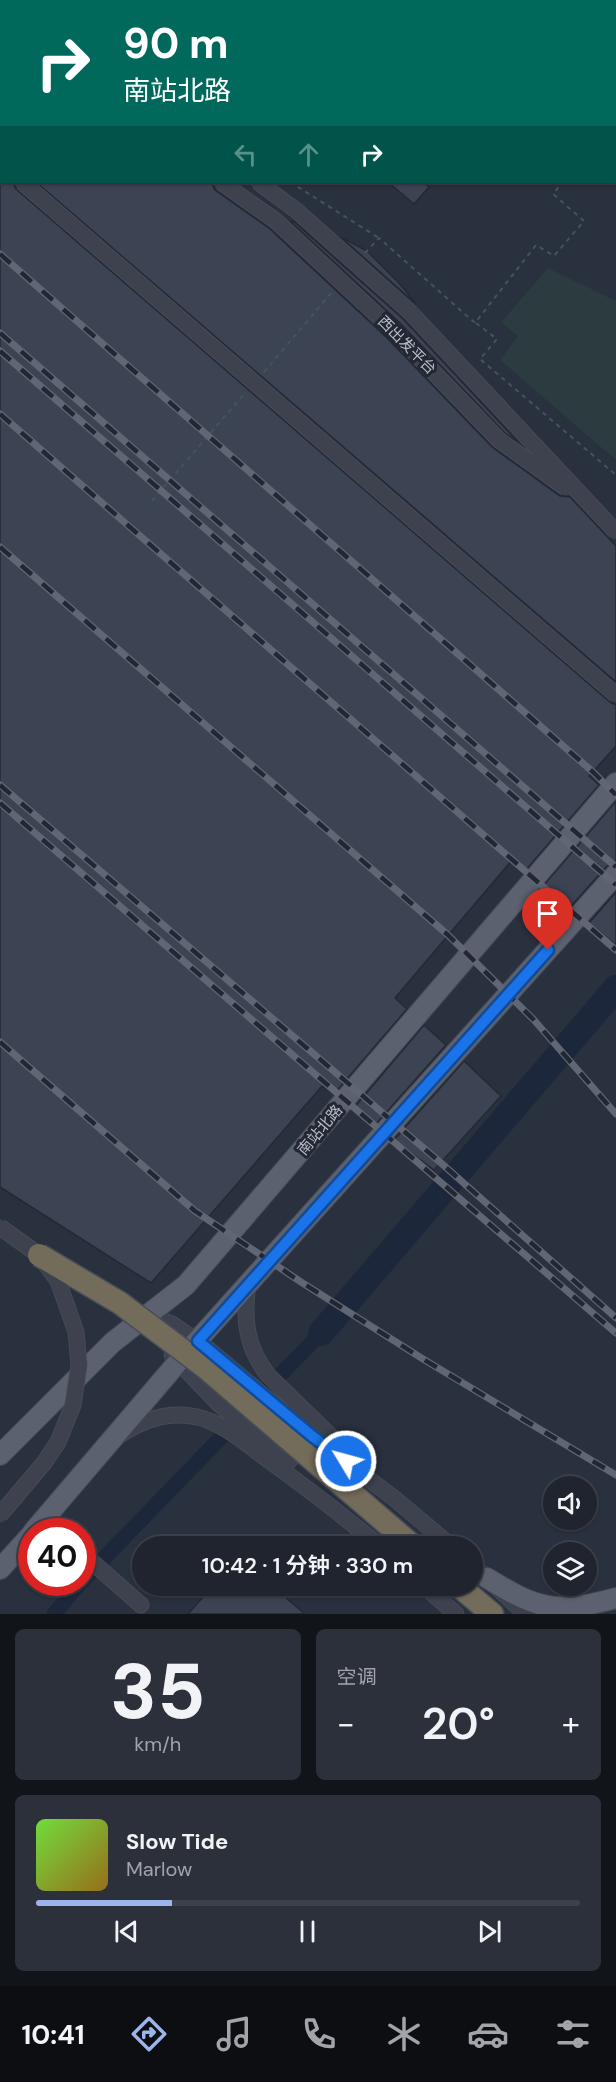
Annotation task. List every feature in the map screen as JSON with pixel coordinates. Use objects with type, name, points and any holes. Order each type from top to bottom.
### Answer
[{"type":"highway","points":[[39,1255],[120,1303],[206,1368],[401,1536]]},
{"type":"highway","points":[[471,1596],[492,1614]]},
{"type":"main road","name":"南站北路","points":[[0,1455],[113,1342],[186,1285],[616,783]]},
{"type":"main road","points":[[596,897],[616,868]]},
{"type":"main road","points":[[50,1518],[105,1445],[616,874]]},
{"type":"main road","points":[[0,1569],[18,1552]]},
{"type":"main road","points":[[483,1574],[528,1603],[548,1610],[578,1611],[616,1598]]},
{"type":"street","points":[[23,183],[616,695]]},
{"type":"street","name":"西出发平台","points":[[222,183],[276,221],[393,330],[499,440],[593,507]]},
{"type":"street","name":"西出发平台","points":[[259,183],[297,211],[410,312],[616,532]]},
{"type":"street","points":[[0,1227],[39,1255],[58,1281],[76,1332],[79,1365],[74,1405],[58,1442],[44,1463],[0,1515]]},
{"type":"street","points":[[248,1284],[244,1307],[246,1328],[251,1349],[268,1375],[312,1436],[395,1499]]},
{"type":"street","points":[[148,1314],[172,1324],[198,1341],[242,1377],[295,1411],[439,1536]]},
{"type":"street","points":[[148,1314],[167,1350],[256,1444],[347,1518]]},
{"type":"street","points":[[105,1445],[138,1424],[153,1418],[170,1415],[194,1416],[217,1424],[256,1444],[286,1464],[368,1536]]},
{"type":"street","points":[[286,1464],[312,1436]]},
{"type":"street","points":[[96,1566],[141,1605]]},
{"type":"street","points":[[483,1575],[526,1614]]},
{"type":"street","points":[[435,1596],[456,1614]]},
{"type":"path","points":[[292,183],[379,238],[475,323],[497,339],[480,359],[616,475]]},
{"type":"path","points":[[475,323],[536,245],[554,256],[584,221],[553,194],[561,184],[560,183]]},
{"type":"path","points":[[367,250],[379,238]]},
{"type":"shaded area","points":[[548,268],[616,301],[616,460],[500,360],[518,336],[501,322]]},
{"type":"building","points":[[0,183],[13,183],[16,189],[616,705],[616,746],[589,776],[599,785],[525,871],[512,860],[395,998],[407,1009],[334,1094],[322,1086],[151,1283],[0,1187]]},
{"type":"building","points":[[37,183],[212,183],[215,190],[270,229],[386,337],[492,447],[560,496],[570,497],[616,546],[616,682]]},
{"type":"building","points":[[389,183],[424,183],[429,187],[414,204]]},
{"type":"building","points":[[290,221],[294,222],[403,319],[518,442],[505,433],[400,323]]},
{"type":"building","points":[[341,237],[367,251],[416,304]]},
{"type":"building","points":[[616,801],[616,862],[607,866],[570,907],[543,886]]},
{"type":"building","points":[[616,892],[616,945],[589,923]]},
{"type":"building","points":[[424,1025],[446,1045],[375,1125],[353,1109]]},
{"type":"building","points":[[464,1061],[501,1096],[434,1170],[394,1140]]},
{"type":"building","points":[[204,1596],[284,1596],[305,1614],[188,1614]]},
{"type":"waterway","points":[[321,1333],[616,988]]},
{"type":"waterway","points":[[254,1402],[321,1333]]},
{"type":"waterway","points":[[96,1567],[236,1422]]},
{"type":"waterway","points":[[54,1614],[69,1596]]},
{"type":"railway","points":[[0,254],[593,772],[616,795]]},
{"type":"railway","points":[[0,333],[616,867]]},
{"type":"railway","points":[[0,351],[616,885]]},
{"type":"railway","points":[[0,414],[616,950]]},
{"type":"railway","points":[[0,547],[448,935],[534,1020],[616,1114]]},
{"type":"railway","points":[[0,785],[441,1163],[616,1318]]},
{"type":"railway","points":[[0,803],[616,1333]]},
{"type":"railway","points":[[0,1042],[195,1211],[301,1282],[423,1359],[616,1475]]},
{"type":"route","points":[[346,1461],[312,1436],[198,1341],[548,950]]}]
